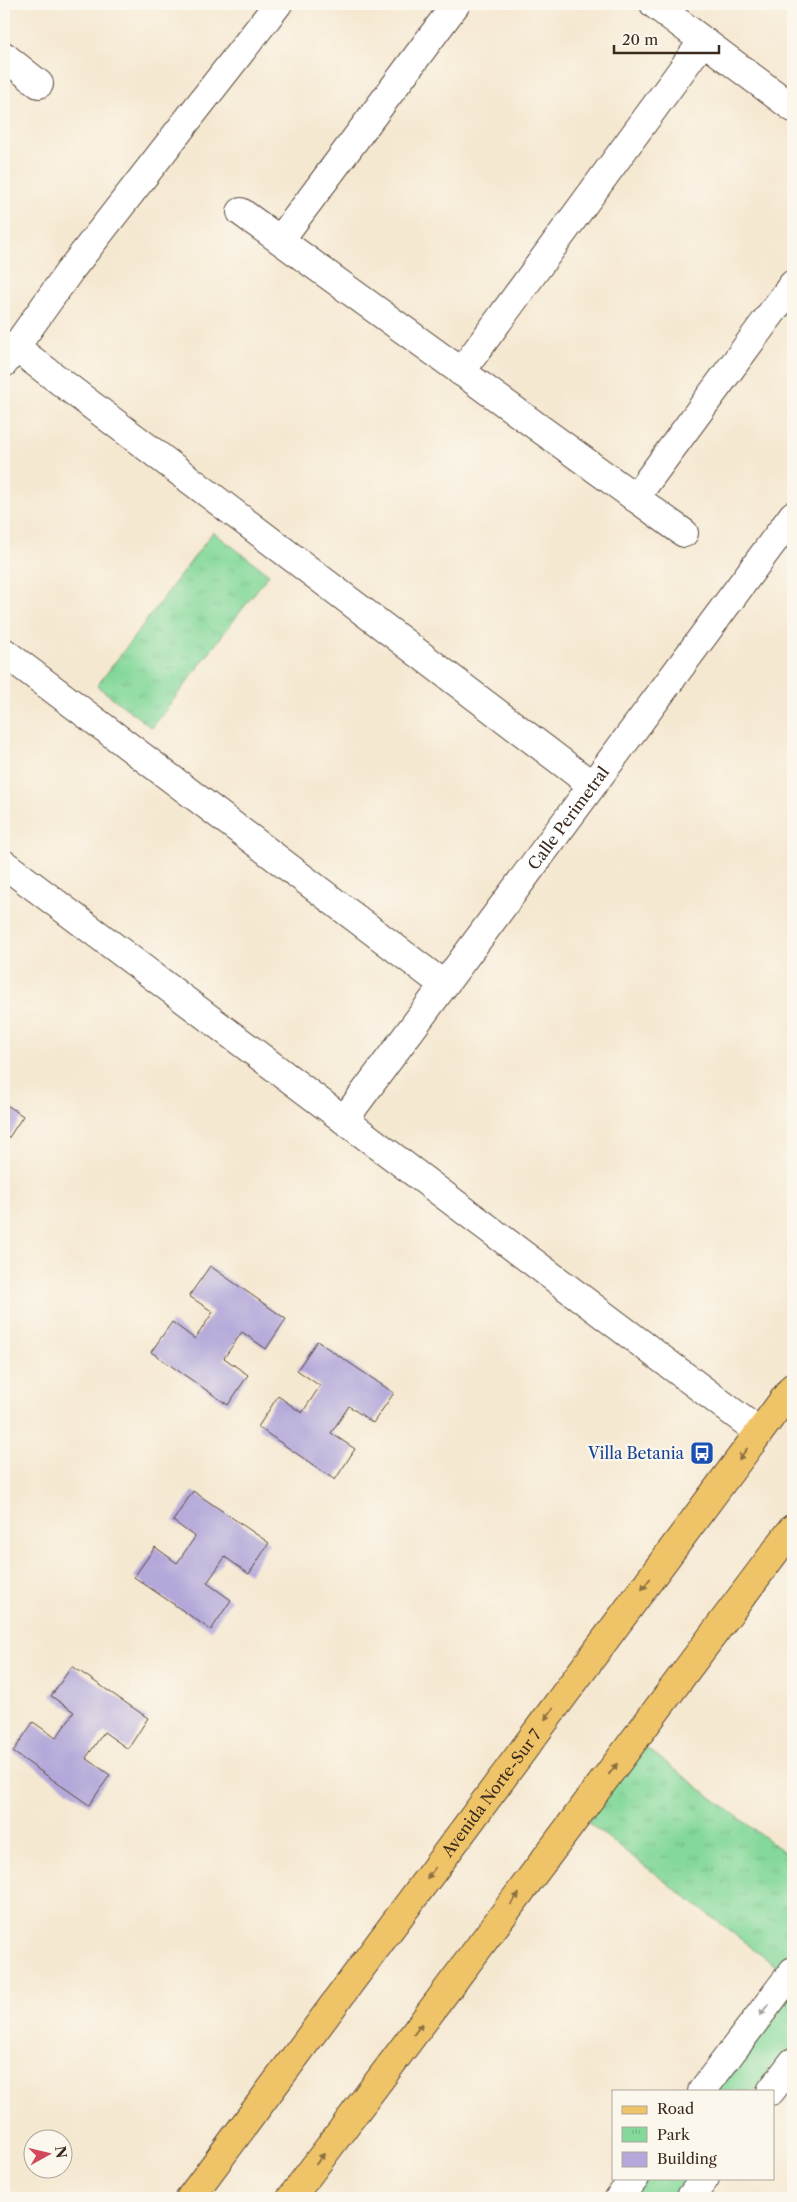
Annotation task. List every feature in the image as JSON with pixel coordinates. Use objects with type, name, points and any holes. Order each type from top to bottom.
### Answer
[{"type":"main road","name":"Avenida Norte-Sur 7","points":[[190,2198],[793,1386]]},
{"type":"main road","points":[[291,2198],[793,1528]]},
{"type":"street","points":[[278,4],[70,272],[10,355],[592,785]]},
{"type":"street","points":[[280,240],[456,4]]},
{"type":"street","points":[[654,4],[793,108]]},
{"type":"street","points":[[461,372],[703,41]]},
{"type":"street","points":[[4,56],[39,84]]},
{"type":"street","points":[[241,212],[684,533]]},
{"type":"street","points":[[636,498],[793,284]]},
{"type":"street","name":"Calle Perimetral","points":[[344,1120],[793,515]]},
{"type":"street","points":[[4,652],[444,985]]},
{"type":"street","points":[[4,864],[759,1432]]},
{"type":"street","points":[[703,2090],[793,1971]]},
{"type":"street","points":[[772,2090],[793,2062]]},
{"type":"street","points":[[619,2198],[633,2180]]},
{"type":"street","points":[[690,2198],[704,2180]]},
{"type":"green space","points":[[213,532],[269,574],[152,728],[97,686]]},
{"type":"green space","points":[[636,1740],[793,1859],[793,1971],[789,1976],[578,1815]]},
{"type":"green space","points":[[793,1971],[793,2062],[772,2090],[703,2090]]},
{"type":"green space","points":[[633,2180],[704,2180],[690,2198],[619,2198]]},
{"type":"building","points":[[4,1103],[23,1116],[4,1145]]},
{"type":"building","points":[[210,1266],[286,1319],[266,1349],[242,1332],[224,1358],[248,1375],[228,1405],[151,1352],[172,1322],[195,1339],[213,1312],[189,1296]]},
{"type":"building","points":[[317,1341],[394,1393],[373,1423],[349,1406],[331,1433],[355,1449],[335,1480],[258,1427],[278,1396],[302,1413],[320,1386],[297,1370]]},
{"type":"building","points":[[193,1491],[269,1543],[249,1574],[225,1557],[207,1583],[231,1600],[211,1630],[134,1577],[155,1547],[177,1563],[195,1537],[173,1521]]},
{"type":"building","points":[[72,1666],[148,1718],[128,1749],[104,1732],[86,1758],[110,1775],[89,1805],[13,1752],[33,1722],[56,1738],[74,1712],[51,1696]]},
{"type":"place","name":"Villa Betania","points":[[702,1453]]}]
